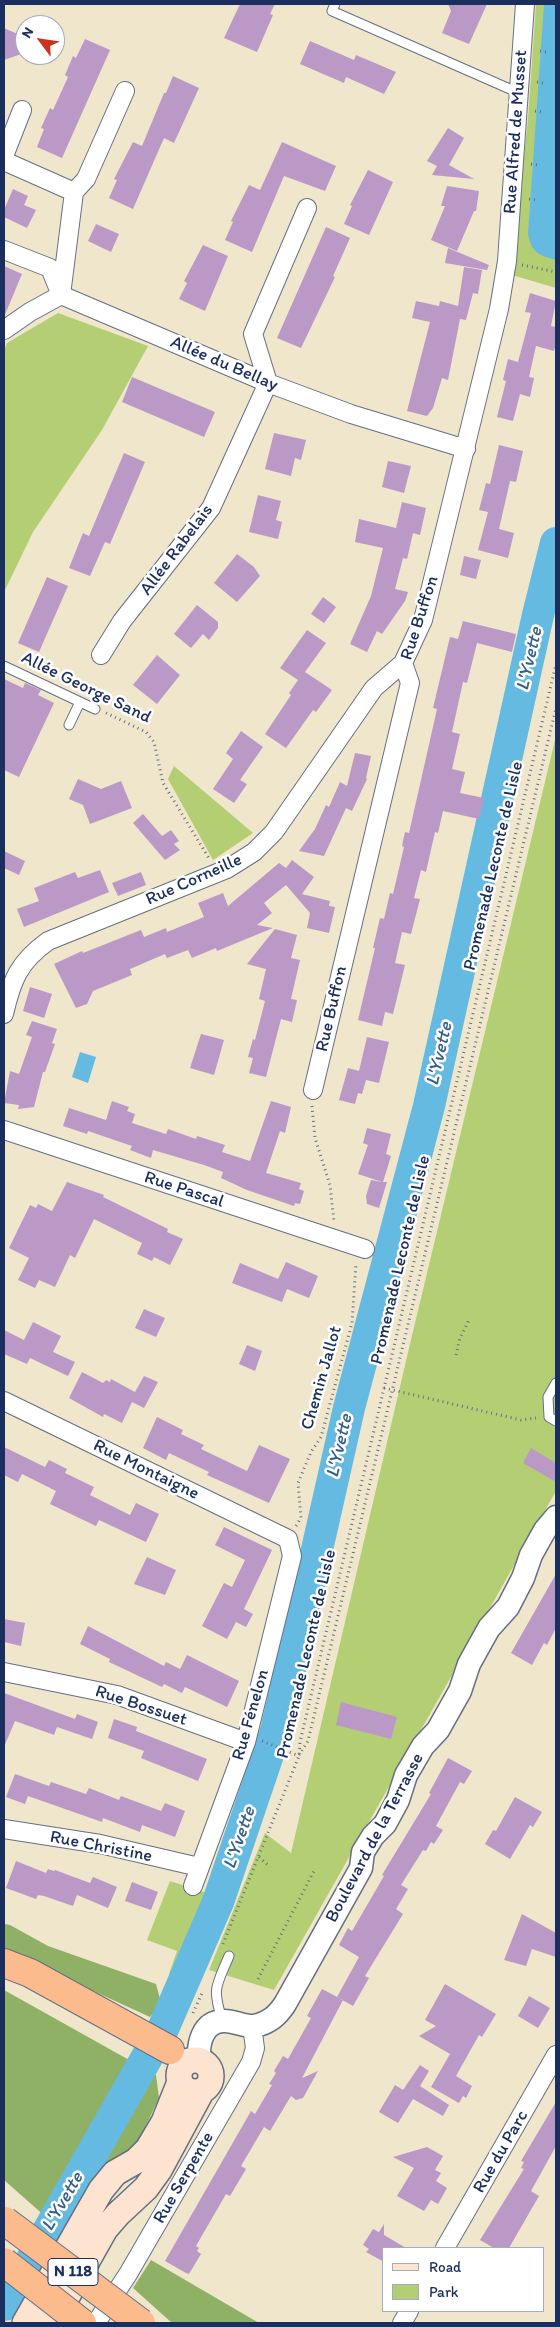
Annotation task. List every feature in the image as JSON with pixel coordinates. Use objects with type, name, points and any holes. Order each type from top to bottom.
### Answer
[{"type":"highway","points":[[4,1962],[30,1973],[183,2069]]},
{"type":"highway","points":[[4,1979],[136,2039]]},
{"type":"highway","name":"N 118","points":[[4,2220],[141,2323]]},
{"type":"highway","name":"N 118","points":[[4,2262],[82,2323]]},
{"type":"main road","points":[[25,2323],[101,2190],[115,2173],[136,2161],[148,2149],[164,2122],[183,2069]]},
{"type":"main road","points":[[52,2323],[105,2229],[146,2188],[159,2170],[183,2069]]},
{"type":"street","name":"Rue Alfred de Musset","points":[[507,261],[525,4]]},
{"type":"street","points":[[60,295],[74,192],[86,179],[125,91]]},
{"type":"street","points":[[4,156],[22,110]]},
{"type":"street","points":[[4,161],[74,192]]},
{"type":"street","points":[[268,384],[253,334],[307,208]]},
{"type":"street","points":[[4,250],[50,268],[60,295]]},
{"type":"street","name":"Rue Buffon","points":[[313,1090],[410,683],[403,664],[423,620],[499,309],[507,261]]},
{"type":"street","points":[[4,330],[60,295]]},
{"type":"street","name":"Allée du Bellay","points":[[60,295],[268,384],[351,414],[466,449]]},
{"type":"street","name":"Allée Rabelais","points":[[101,655],[122,622],[211,508],[268,384]]},
{"type":"street","name":"Rue Corneille","points":[[4,1014],[7,984],[28,958],[48,940],[218,873],[254,852],[274,832],[374,688],[403,664]]},
{"type":"street","name":"Rue Pascal","points":[[4,1130],[360,1247]]},
{"type":"street","name":"Rue Montaigne","points":[[4,1400],[288,1539]]},
{"type":"street","name":"Boulevard de la Terrasse","points":[[252,2026],[268,2022],[277,2016],[285,2004],[361,1868],[363,1852],[373,1836],[385,1824],[398,1800],[406,1775],[423,1746],[442,1722],[460,1691],[469,1664],[489,1628],[508,1607],[523,1578],[531,1555],[545,1530],[556,1516]]},
{"type":"street","name":"Rue Fénelon","points":[[192,1886],[253,1741],[292,1556],[288,1539]]},
{"type":"street","name":"Rue Bossuet","points":[[4,1672],[117,1695],[253,1741]]},
{"type":"street","name":"Rue Christine","points":[[4,1829],[100,1844],[199,1867]]},
{"type":"street","points":[[183,2069],[203,2033],[213,2024],[222,2021],[252,2026]]},
{"type":"street","name":"Rue Serpente","points":[[96,2323],[128,2274],[251,2062],[255,2048],[252,2026]]},
{"type":"street","name":"Rue du Parc","points":[[446,2247],[556,2055]]},
{"type":"street","points":[[402,2323],[408,2312]]},
{"type":"lane","points":[[334,4],[332,11],[519,93]]},
{"type":"lane","name":"Allée George Sand","points":[[4,666],[95,709]]},
{"type":"lane","points":[[69,725],[80,702]]},
{"type":"lane","points":[[553,1419],[548,1397],[556,1383]]},
{"type":"lane","points":[[222,2021],[215,1996],[218,1982],[229,1956]]},
{"type":"path","points":[[540,51],[546,52]]},
{"type":"path","points":[[537,82],[543,83]]},
{"type":"path","points":[[536,111],[542,112]]},
{"type":"path","points":[[531,164],[538,165]]},
{"type":"path","points":[[529,199],[536,200]]},
{"type":"path","points":[[507,261],[556,272]]},
{"type":"path","name":"Promenade Leconte de Lisle","points":[[270,1867],[259,1857],[298,1756],[556,664]]},
{"type":"path","points":[[253,1741],[298,1756],[308,1741],[556,708]]},
{"type":"path","name":"Allée George Sand","points":[[95,709],[146,732],[154,742],[163,783],[218,873]]},
{"type":"path","points":[[313,1090],[311,1115],[314,1138],[330,1185],[336,1240]]},
{"type":"path","name":"Chemin Jallot","points":[[288,1539],[301,1518],[298,1483],[311,1452],[321,1437],[352,1323],[360,1247]]},
{"type":"path","points":[[456,1355],[460,1338],[469,1320]]},
{"type":"path","points":[[384,1388],[521,1420],[553,1419]]},
{"type":"path","points":[[262,1968],[258,1979],[315,1869]]},
{"type":"green space","points":[[536,4],[556,4],[556,288],[512,275],[528,118]]},
{"type":"green space","points":[[58,313],[148,346],[102,430],[33,532],[4,592],[4,350],[7,343]]},
{"type":"green space","points":[[556,736],[556,1491],[274,1990],[209,1970],[265,1833],[291,1853],[410,1344]]},
{"type":"green space","points":[[174,766],[253,833],[213,860],[168,779]]},
{"type":"green space","points":[[170,1881],[207,1893],[176,1977],[169,1974],[177,1951],[147,1940]]},
{"type":"green space","points":[[4,1924],[10,1925],[48,1946],[156,1984],[161,2003],[150,2017],[4,1950]]},
{"type":"green space","points":[[4,1990],[156,2075],[159,2098],[140,2138],[72,2240],[4,2180]]},
{"type":"green space","points":[[151,2260],[259,2323],[172,2323],[133,2288]]},
{"type":"water","points":[[544,4],[556,4],[556,260],[537,252],[528,234]]},
{"type":"water","points":[[80,1052],[96,1057],[88,1083],[72,1077]]},
{"type":"building","points":[[240,4],[275,4],[270,14],[273,15],[257,52],[224,38]]},
{"type":"building","points":[[448,4],[487,4],[469,44],[442,33],[451,11]]},
{"type":"building","points":[[4,28],[15,33],[15,56],[4,60]]},
{"type":"building","points":[[85,39],[110,50],[62,158],[37,147],[44,129],[41,128],[50,108],[53,110],[68,77],[65,75],[73,56],[76,58]]},
{"type":"building","points":[[310,41],[354,60],[356,55],[396,72],[384,94],[346,77],[344,83],[300,64]]},
{"type":"building","points":[[173,76],[199,88],[174,143],[164,138],[133,209],[109,198],[117,180],[114,179],[133,142],[142,146]]},
{"type":"building","points":[[448,128],[464,138],[449,165],[474,179],[432,175],[437,166],[427,161]]},
{"type":"building","points":[[282,142],[336,166],[325,191],[284,176],[252,252],[225,240],[233,222],[231,221],[249,185],[260,190]]},
{"type":"building","points":[[368,170],[393,182],[369,235],[344,224],[352,206],[350,205]]},
{"type":"building","points":[[447,186],[479,191],[476,211],[474,211],[457,251],[431,240],[445,206],[441,206]]},
{"type":"building","points":[[13,189],[28,196],[24,205],[36,210],[27,228],[4,217],[4,210]]},
{"type":"building","points":[[96,224],[119,234],[111,252],[88,241]]},
{"type":"building","points":[[326,227],[350,238],[333,276],[335,277],[301,348],[277,338]]},
{"type":"building","points":[[203,245],[228,256],[205,311],[179,299],[187,283],[184,281]]},
{"type":"building","points":[[448,248],[489,265],[487,270],[445,263]]},
{"type":"building","points":[[4,266],[22,274],[4,317]]},
{"type":"building","points":[[464,267],[482,270],[478,294],[473,293],[466,320],[460,319],[448,380],[442,378],[433,408],[427,416],[407,411],[430,322],[412,318],[416,301],[439,306],[440,301],[458,306]]},
{"type":"building","points":[[530,293],[556,301],[551,326],[556,327],[556,343],[554,351],[536,346],[529,377],[534,378],[530,397],[520,394],[513,421],[497,417],[506,381],[503,380],[508,359],[518,362],[531,313],[525,312]]},
{"type":"building","points":[[132,377],[215,412],[204,437],[122,402]]},
{"type":"building","points":[[274,433],[306,440],[301,460],[295,458],[291,476],[265,469]]},
{"type":"building","points":[[499,445],[523,451],[516,482],[510,481],[499,529],[514,533],[508,558],[478,550],[488,512],[479,510],[486,483],[490,484]]},
{"type":"building","points":[[124,453],[145,462],[110,544],[105,542],[90,576],[69,568],[83,533],[89,536]]},
{"type":"building","points":[[388,461],[411,466],[404,493],[382,487]]},
{"type":"building","points":[[258,495],[281,501],[276,520],[282,522],[278,539],[249,532]]},
{"type":"building","points":[[402,502],[426,508],[420,535],[413,533],[407,559],[403,558],[395,589],[408,592],[405,601],[382,634],[377,631],[367,652],[350,644],[371,596],[383,548],[355,542],[359,519],[396,528]]},
{"type":"building","points":[[237,554],[254,567],[260,576],[237,602],[214,583]]},
{"type":"building","points":[[464,556],[481,560],[476,579],[460,575]]},
{"type":"building","points":[[47,577],[68,586],[39,652],[18,643]]},
{"type":"building","points":[[323,597],[336,607],[324,623],[311,614]]},
{"type":"building","points":[[197,605],[218,622],[218,628],[209,640],[203,634],[191,648],[174,634]]},
{"type":"building","points":[[463,621],[516,634],[512,652],[477,643],[467,683],[463,682],[452,732],[460,734],[452,769],[465,772],[460,793],[484,798],[479,819],[443,811],[438,833],[435,832],[426,872],[421,870],[414,898],[420,899],[411,934],[402,932],[395,963],[405,965],[393,1014],[385,1012],[382,1026],[358,1020],[380,918],[384,919],[390,893],[393,894],[404,847],[402,846],[405,832],[409,833],[437,709],[433,708],[450,637],[458,639]]},
{"type":"building","points":[[307,630],[326,643],[305,672],[332,690],[316,712],[313,710],[286,748],[265,734],[291,695],[289,693],[298,680],[280,668]]},
{"type":"building","points":[[157,655],[180,675],[157,704],[133,685]]},
{"type":"building","points":[[4,679],[23,688],[25,683],[41,690],[38,695],[54,703],[19,777],[4,770]]},
{"type":"building","points":[[241,731],[263,747],[240,780],[247,784],[234,803],[213,789],[233,759],[226,753]]},
{"type":"building","points":[[355,753],[371,756],[367,779],[352,811],[346,808],[324,856],[299,851],[315,829],[326,805],[329,807],[340,782],[347,786]]},
{"type":"building","points":[[78,779],[101,789],[121,781],[132,808],[90,824],[83,805],[69,799]]},
{"type":"building","points":[[143,814],[162,836],[171,830],[179,841],[174,844],[180,850],[165,860],[133,823]]},
{"type":"building","points":[[4,851],[25,861],[19,875],[4,868]]},
{"type":"building","points":[[292,860],[314,877],[302,894],[330,901],[329,906],[335,907],[329,933],[307,928],[310,913],[286,885],[264,903],[272,913],[257,925],[273,928],[217,951],[216,948],[192,958],[188,950],[167,958],[165,954],[130,969],[132,975],[93,991],[87,1004],[76,1008],[54,964],[82,951],[83,953],[141,930],[144,937],[166,928],[167,932],[204,917],[198,903],[223,893],[228,906],[279,863],[286,868]]},
{"type":"building","points":[[100,870],[109,892],[24,927],[17,909],[39,901],[34,888],[75,872],[78,878]]},
{"type":"building","points":[[141,872],[146,885],[118,896],[112,883]]},
{"type":"building","points":[[275,929],[297,935],[291,958],[300,960],[291,999],[297,1000],[292,1022],[281,1019],[266,1077],[249,1073],[253,1058],[248,1057],[253,1039],[255,1040],[265,1001],[259,999],[266,969],[247,964]]},
{"type":"building","points":[[30,987],[52,994],[44,1018],[23,1011]]},
{"type":"building","points":[[32,1021],[57,1029],[52,1043],[55,1044],[45,1072],[43,1072],[34,1107],[18,1109],[19,1105],[4,1103],[10,1071],[19,1074],[32,1037],[26,1035]]},
{"type":"building","points":[[201,1034],[224,1040],[214,1075],[190,1068]]},
{"type":"building","points":[[367,1037],[389,1042],[379,1083],[366,1080],[362,1094],[358,1093],[355,1104],[339,1100],[348,1068],[359,1071]]},
{"type":"building","points":[[112,1101],[129,1107],[127,1111],[135,1114],[132,1123],[166,1134],[168,1129],[196,1139],[197,1136],[225,1145],[222,1152],[250,1161],[271,1101],[291,1107],[285,1133],[280,1131],[266,1173],[301,1183],[299,1189],[304,1191],[300,1204],[295,1203],[294,1206],[247,1190],[221,1178],[223,1172],[204,1165],[153,1150],[151,1158],[130,1150],[132,1146],[88,1131],[87,1134],[63,1126],[69,1108],[106,1120]]},
{"type":"building","points":[[367,1128],[391,1134],[386,1154],[391,1156],[383,1182],[387,1182],[379,1208],[367,1204],[366,1196],[371,1180],[382,1182],[358,1174],[368,1145],[363,1143]]},
{"type":"building","points":[[67,1182],[104,1195],[103,1197],[168,1229],[167,1232],[183,1239],[170,1265],[154,1257],[152,1261],[137,1254],[142,1243],[94,1219],[75,1258],[70,1255],[55,1287],[39,1280],[35,1288],[18,1280],[29,1258],[9,1248],[30,1205],[36,1208],[38,1204],[52,1211]]},
{"type":"building","points":[[286,1262],[318,1276],[309,1298],[287,1289],[282,1302],[232,1283],[240,1263],[278,1279]]},
{"type":"building","points":[[144,1309],[165,1318],[156,1337],[135,1328]]},
{"type":"building","points":[[33,1322],[61,1336],[53,1352],[75,1362],[68,1376],[30,1358],[27,1364],[4,1354],[4,1330],[24,1340]]},
{"type":"building","points":[[247,1345],[262,1351],[255,1371],[239,1364]]},
{"type":"building","points":[[82,1372],[103,1383],[106,1380],[110,1382],[111,1379],[135,1392],[144,1376],[158,1382],[144,1408],[132,1402],[122,1423],[104,1414],[103,1417],[69,1398]]},
{"type":"building","points":[[157,1417],[183,1430],[181,1434],[204,1445],[201,1449],[247,1471],[259,1445],[290,1459],[269,1503],[207,1475],[209,1472],[169,1453],[166,1460],[143,1448]]},
{"type":"building","points":[[4,1447],[45,1467],[49,1460],[67,1469],[65,1473],[94,1487],[90,1495],[130,1515],[136,1503],[159,1514],[146,1542],[99,1520],[96,1526],[50,1504],[56,1491],[22,1474],[18,1482],[4,1475]]},
{"type":"building","points":[[531,1448],[556,1463],[556,1482],[523,1463]]},
{"type":"building","points":[[224,1527],[272,1550],[244,1609],[253,1614],[246,1627],[236,1622],[227,1639],[202,1626],[224,1583],[232,1587],[245,1560],[215,1545]]},
{"type":"building","points":[[147,1557],[176,1570],[165,1595],[134,1584]]},
{"type":"building","points":[[556,1574],[556,1628],[547,1645],[544,1643],[532,1665],[511,1653]]},
{"type":"building","points":[[4,1619],[25,1623],[21,1646],[4,1642]]},
{"type":"building","points":[[88,1626],[164,1666],[166,1662],[180,1669],[187,1655],[239,1681],[227,1707],[185,1687],[182,1693],[164,1684],[162,1687],[109,1662],[110,1659],[80,1644]]},
{"type":"building","points":[[4,1693],[75,1719],[77,1714],[98,1722],[92,1739],[57,1727],[54,1735],[15,1721],[4,1747]]},
{"type":"building","points":[[341,1702],[397,1717],[391,1739],[336,1725]]},
{"type":"building","points":[[114,1719],[137,1727],[136,1731],[207,1759],[198,1781],[141,1758],[144,1751],[108,1738]]},
{"type":"building","points":[[448,1758],[472,1771],[464,1784],[460,1782],[436,1826],[443,1830],[434,1844],[431,1842],[426,1851],[423,1850],[401,1885],[408,1889],[396,1909],[403,1914],[365,1976],[369,1978],[353,2006],[337,1997],[359,1957],[339,1945],[348,1928],[352,1931],[384,1876],[382,1875],[431,1794],[429,1793]]},
{"type":"building","points":[[15,1774],[49,1786],[51,1782],[86,1794],[89,1788],[119,1800],[121,1796],[161,1811],[165,1803],[185,1811],[175,1837],[142,1825],[140,1832],[103,1818],[102,1822],[28,1796],[25,1804],[6,1797]]},
{"type":"building","points":[[515,1797],[542,1812],[533,1827],[530,1825],[510,1859],[485,1844],[493,1830],[496,1831]]},
{"type":"building","points":[[16,1861],[46,1873],[48,1869],[55,1870],[90,1883],[93,1877],[117,1887],[108,1908],[77,1895],[73,1906],[44,1896],[38,1895],[36,1899],[6,1888]]},
{"type":"building","points":[[132,1882],[158,1892],[151,1910],[125,1901]]},
{"type":"building","points":[[522,1914],[556,1933],[556,1957],[532,1949],[526,1966],[504,1960]]},
{"type":"building","points":[[445,1984],[496,2014],[482,2037],[479,2035],[456,2076],[472,2086],[466,2098],[463,2096],[459,2103],[431,2087],[450,2054],[419,2036],[436,2026],[425,2020]]},
{"type":"building","points":[[322,1989],[343,2000],[302,2078],[318,2071],[303,2098],[296,2100],[291,2096],[270,2131],[264,2127],[241,2166],[246,2169],[230,2196],[226,2194],[196,2246],[199,2248],[197,2251],[201,2254],[189,2274],[186,2273],[165,2261],[251,2111],[255,2114],[272,2085],[269,2084],[283,2056],[288,2059],[311,2018],[307,2016]]},
{"type":"building","points":[[529,1996],[550,2008],[538,2028],[518,2016]]},
{"type":"building","points":[[420,2065],[429,2071],[420,2086],[449,2105],[443,2116],[413,2099],[398,2123],[379,2112],[395,2085],[403,2090]]},
{"type":"building","points":[[556,2102],[556,2146],[531,2191],[539,2196],[510,2247],[492,2247],[480,2240],[524,2169],[521,2168],[524,2162],[521,2161]]},
{"type":"building","points":[[427,2147],[443,2156],[435,2170],[441,2173],[436,2181],[447,2188],[438,2204],[431,2200],[424,2211],[397,2196],[414,2168],[393,2157]]},
{"type":"building","points":[[384,2224],[384,2235],[404,2247],[382,2247],[382,2261],[366,2252],[369,2249],[363,2245],[373,2229],[379,2232]]},
{"type":"waterway","name":"L'Yvette","points":[[4,2305],[30,2263],[163,2029],[218,1902],[276,1731],[349,1408],[429,1106],[538,615],[556,543]]}]
